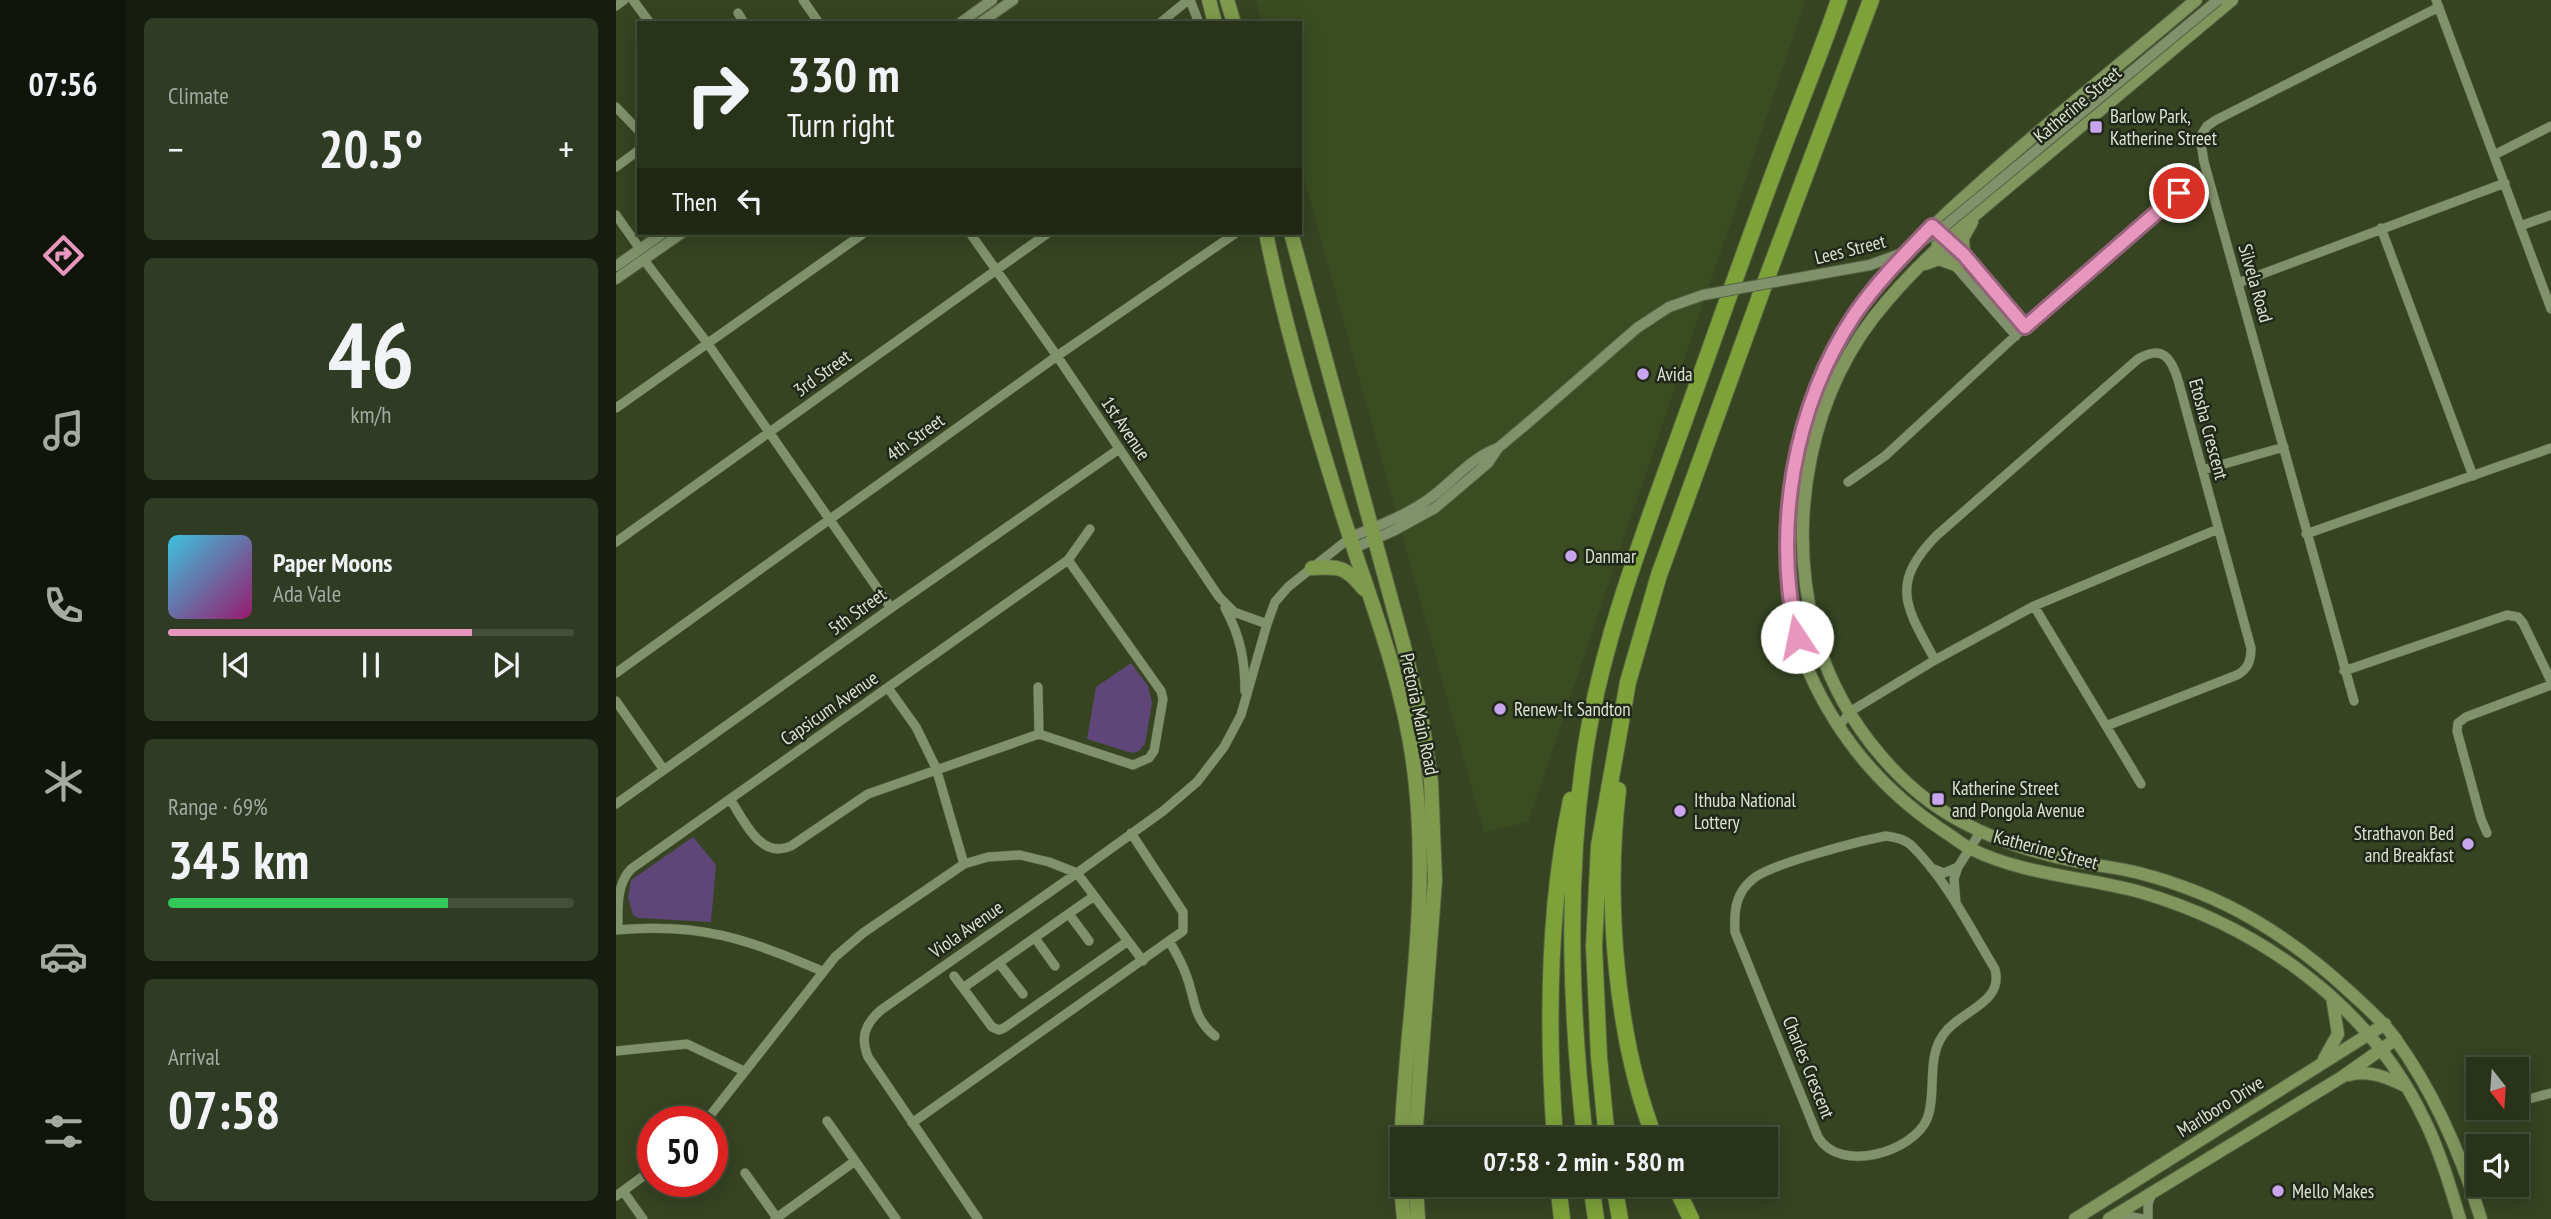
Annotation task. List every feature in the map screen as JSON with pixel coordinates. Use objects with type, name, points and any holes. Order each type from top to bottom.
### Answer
[{"type":"highway","points":[[1584,1127],[1576,1061],[1571,947],[1572,890],[1582,767],[1599,685],[1638,552],[1774,172],[1839,0]]},
{"type":"highway","points":[[1606,1127],[1599,1057],[1594,946],[1598,846],[1628,682],[1659,575],[1871,0]]},
{"type":"highway","points":[[1617,739],[1622,757],[1612,855],[1621,998],[1641,1098],[1651,1127]]},
{"type":"highway","points":[[1555,1127],[1551,1003],[1556,913],[1568,812],[1582,767]]},
{"type":"highway","points":[[1559,1197],[1562,1219]]},
{"type":"highway","points":[[1593,1197],[1596,1219]]},
{"type":"highway","points":[[1616,1197],[1620,1219]]},
{"type":"highway","points":[[1681,1197],[1691,1219]]},
{"type":"main road","points":[[1209,0],[1214,21]]},
{"type":"main road","points":[[1227,0],[1233,21]]},
{"type":"main road","name":"Katherine Street","points":[[2196,0],[2022,145],[1928,230],[1875,287],[1832,352],[1808,410],[1798,447],[1788,528],[1788,592],[1800,651],[1838,727],[1882,782],[1914,809],[1970,848],[2052,875],[2134,891],[2210,916],[2273,951],[2307,975],[2368,1035],[2405,1087],[2424,1118],[2448,1177],[2460,1219]]},
{"type":"main road","name":"Katherine Street","points":[[2232,0],[1944,242],[1887,301],[1853,348],[1816,437],[1804,498],[1801,524],[1803,561],[1811,614],[1830,675],[1867,738],[1902,777],[1949,814],[1981,831],[2039,853],[2147,875],[2197,892],[2240,911],[2286,938],[2319,963],[2385,1024],[2436,1103],[2458,1149],[2481,1219]]},
{"type":"main road","points":[[1920,266],[1935,259],[1961,260],[1964,233],[1983,208]]},
{"type":"main road","name":"Pretoria Main Road","points":[[1266,235],[1285,318],[1384,638],[1406,718],[1413,761],[1420,838],[1419,917],[1402,1134],[1404,1219]]},
{"type":"main road","name":"Pretoria Main Road","points":[[1292,235],[1422,721],[1432,798],[1436,880],[1416,1127]]},
{"type":"main road","points":[[1312,568],[1342,568],[1356,579],[1371,599]]},
{"type":"main road","points":[[2320,1065],[2338,1034],[2332,997]]},
{"type":"main road","name":"Marlboro Drive","points":[[2076,1219],[2385,1024]]},
{"type":"main road","name":"Marlboro Drive","points":[[2113,1216],[2342,1077],[2396,1040]]},
{"type":"main road","points":[[2342,1077],[2367,1072],[2405,1087]]},
{"type":"main road","points":[[1417,1197],[1418,1219]]},
{"type":"main road","points":[[2475,1201],[2487,1219]]},
{"type":"street","points":[[616,6],[624,0]]},
{"type":"street","points":[[633,0],[649,21]]},
{"type":"street","points":[[803,0],[818,21]]},
{"type":"street","points":[[962,21],[978,4],[992,0]]},
{"type":"street","points":[[983,21],[1013,0]]},
{"type":"street","points":[[1163,21],[1189,0],[1198,21]]},
{"type":"street","name":"Lees Street","points":[[1353,543],[1435,508],[1488,463],[1498,448],[1637,328],[1669,307],[1703,295],[1870,265],[1920,244],[2218,0]]},
{"type":"street","points":[[2437,3],[2551,309]]},
{"type":"street","name":"Silvela Road","points":[[2354,701],[2200,142],[2203,131],[2216,120],[2437,3]]},
{"type":"street","points":[[738,13],[743,21]]},
{"type":"street","points":[[616,107],[637,129]]},
{"type":"street","points":[[2494,155],[2551,126]]},
{"type":"street","points":[[616,167],[637,151]]},
{"type":"street","points":[[2238,283],[2505,183]]},
{"type":"street","points":[[1848,482],[1885,456],[2025,327],[2179,193]]},
{"type":"street","points":[[616,215],[891,608]]},
{"type":"street","points":[[2521,226],[2551,215]]},
{"type":"street","points":[[2381,228],[2473,476]]},
{"type":"street","points":[[1928,230],[1944,242],[2025,327]]},
{"type":"street","points":[[616,279],[661,235]]},
{"type":"street","points":[[616,266],[678,235]]},
{"type":"street","points":[[616,408],[861,235]]},
{"type":"street","name":"1st Avenue","points":[[972,235],[997,268],[1219,597],[1234,611],[1267,624]]},
{"type":"street","name":"3rd Street","points":[[616,542],[1045,235]]},
{"type":"street","name":"4th Street","points":[[616,673],[1057,356],[1233,235]]},
{"type":"street","points":[[1961,260],[2016,336]]},
{"type":"street","name":"Etosha Crescent","points":[[1935,660],[1914,622],[1908,601],[1908,578],[1916,558],[1937,536],[2144,356],[2159,353],[2171,362],[2178,380],[2251,648],[2248,665],[2237,675],[2106,726]]},
{"type":"street","points":[[2203,470],[2284,447]]},
{"type":"street","points":[[2306,534],[2551,448]]},
{"type":"street","name":"5th Street","points":[[616,804],[1119,449]]},
{"type":"street","name":"Capsicum Avenue","points":[[617,929],[617,892],[626,873],[1068,560],[1090,529]]},
{"type":"street","points":[[1838,727],[1851,711],[1935,660],[2034,606],[2218,529]]},
{"type":"street","name":"Viola Avenue","points":[[978,1219],[868,1057],[863,1041],[868,1024],[895,999],[1077,873],[1163,811],[1198,782],[1224,747],[1245,704],[1267,624],[1281,594],[1312,568],[1339,549],[1353,543]]},
{"type":"street","points":[[730,799],[759,842],[774,849],[785,848],[869,794],[936,768],[1039,734],[1133,765],[1149,758],[1154,751],[1163,699],[1158,684],[1068,560]]},
{"type":"street","name":"Viola Avenue","points":[[1219,597],[1241,643],[1245,670],[1245,704]]},
{"type":"street","points":[[2034,606],[2141,784]]},
{"type":"street","points":[[2344,671],[2507,614],[2514,615],[2523,623],[2551,683],[2466,717],[2458,723],[2457,731],[2487,833]]},
{"type":"street","points":[[1038,687],[1039,734]]},
{"type":"street","points":[[888,688],[916,727],[936,768],[964,864]]},
{"type":"street","points":[[616,701],[664,771]]},
{"type":"street","points":[[1956,905],[1954,879],[1958,867],[1981,831]]},
{"type":"street","points":[[912,1123],[1183,931],[1183,912],[1131,833]]},
{"type":"street","name":"Charles Crescent","points":[[1886,836],[1903,839],[1930,867],[1995,969],[1996,989],[1987,999],[1958,1018],[1941,1037],[1932,1077],[1929,1112],[1918,1133],[1864,1158],[1849,1157],[1825,1146],[1818,1137],[1735,932],[1737,902],[1748,883],[1768,870],[1886,836]]},
{"type":"street","points":[[717,1106],[822,971],[863,933],[964,864],[988,857],[1020,855],[1077,873],[1143,961]]},
{"type":"street","points":[[1930,867],[1944,873],[1958,867]]},
{"type":"street","points":[[963,988],[1094,896]]},
{"type":"street","points":[[1069,914],[1089,941]]},
{"type":"street","points":[[617,929],[661,927],[719,933],[775,951],[822,971]]},
{"type":"street","points":[[1035,938],[1055,966]]},
{"type":"street","points":[[954,976],[992,1027],[999,1030],[1128,941]]},
{"type":"street","points":[[1170,942],[1186,974],[1197,1015],[1204,1027],[1215,1036]]},
{"type":"street","points":[[999,963],[1023,994]]},
{"type":"street","points":[[616,1051],[687,1044],[744,1071]]},
{"type":"street","points":[[2529,1100],[2551,1093]]},
{"type":"street","points":[[827,1121],[896,1219]]},
{"type":"street","points":[[745,1173],[776,1218],[855,1161]]},
{"type":"street","points":[[637,1181],[620,1194],[643,1219]]},
{"type":"street","points":[[2148,1219],[2148,1204],[2152,1191]]},
{"type":"street","points":[[2113,1216],[2143,1219]]},
{"type":"shaded area","points":[[1256,0],[1806,0],[1528,822],[1484,833],[1302,170],[1302,21],[1261,21]]},
{"type":"shaded area","points":[[1131,663],[1148,686],[1152,703],[1145,744],[1139,751],[1132,753],[1087,739],[1096,687]]},
{"type":"shaded area","points":[[693,837],[716,865],[711,922],[638,918],[633,915],[628,897],[631,880]]},
{"type":"place","name":"Barlow Park, Katherine Street","points":[[2096,127]]},
{"type":"place","name":"Avida","points":[[1643,374]]},
{"type":"place","name":"Danmar","points":[[1571,556]]},
{"type":"place","name":"Renew-It Sandton","points":[[1500,709]]},
{"type":"place","name":"Katherine Street and Pongola Avenue","points":[[1938,799]]},
{"type":"place","name":"Ithuba National Lottery","points":[[1680,811]]},
{"type":"place","name":"Strathavon Bed and Breakfast","points":[[2468,844]]},
{"type":"place","name":"Mello Makes","points":[[2278,1191]]},
{"type":"route","points":[[1797,637],[1788,592],[1786,562],[1798,447],[1820,376],[1832,352],[1854,316],[1894,265],[1932,226],[1964,255],[2025,327],[2179,193]]}]
